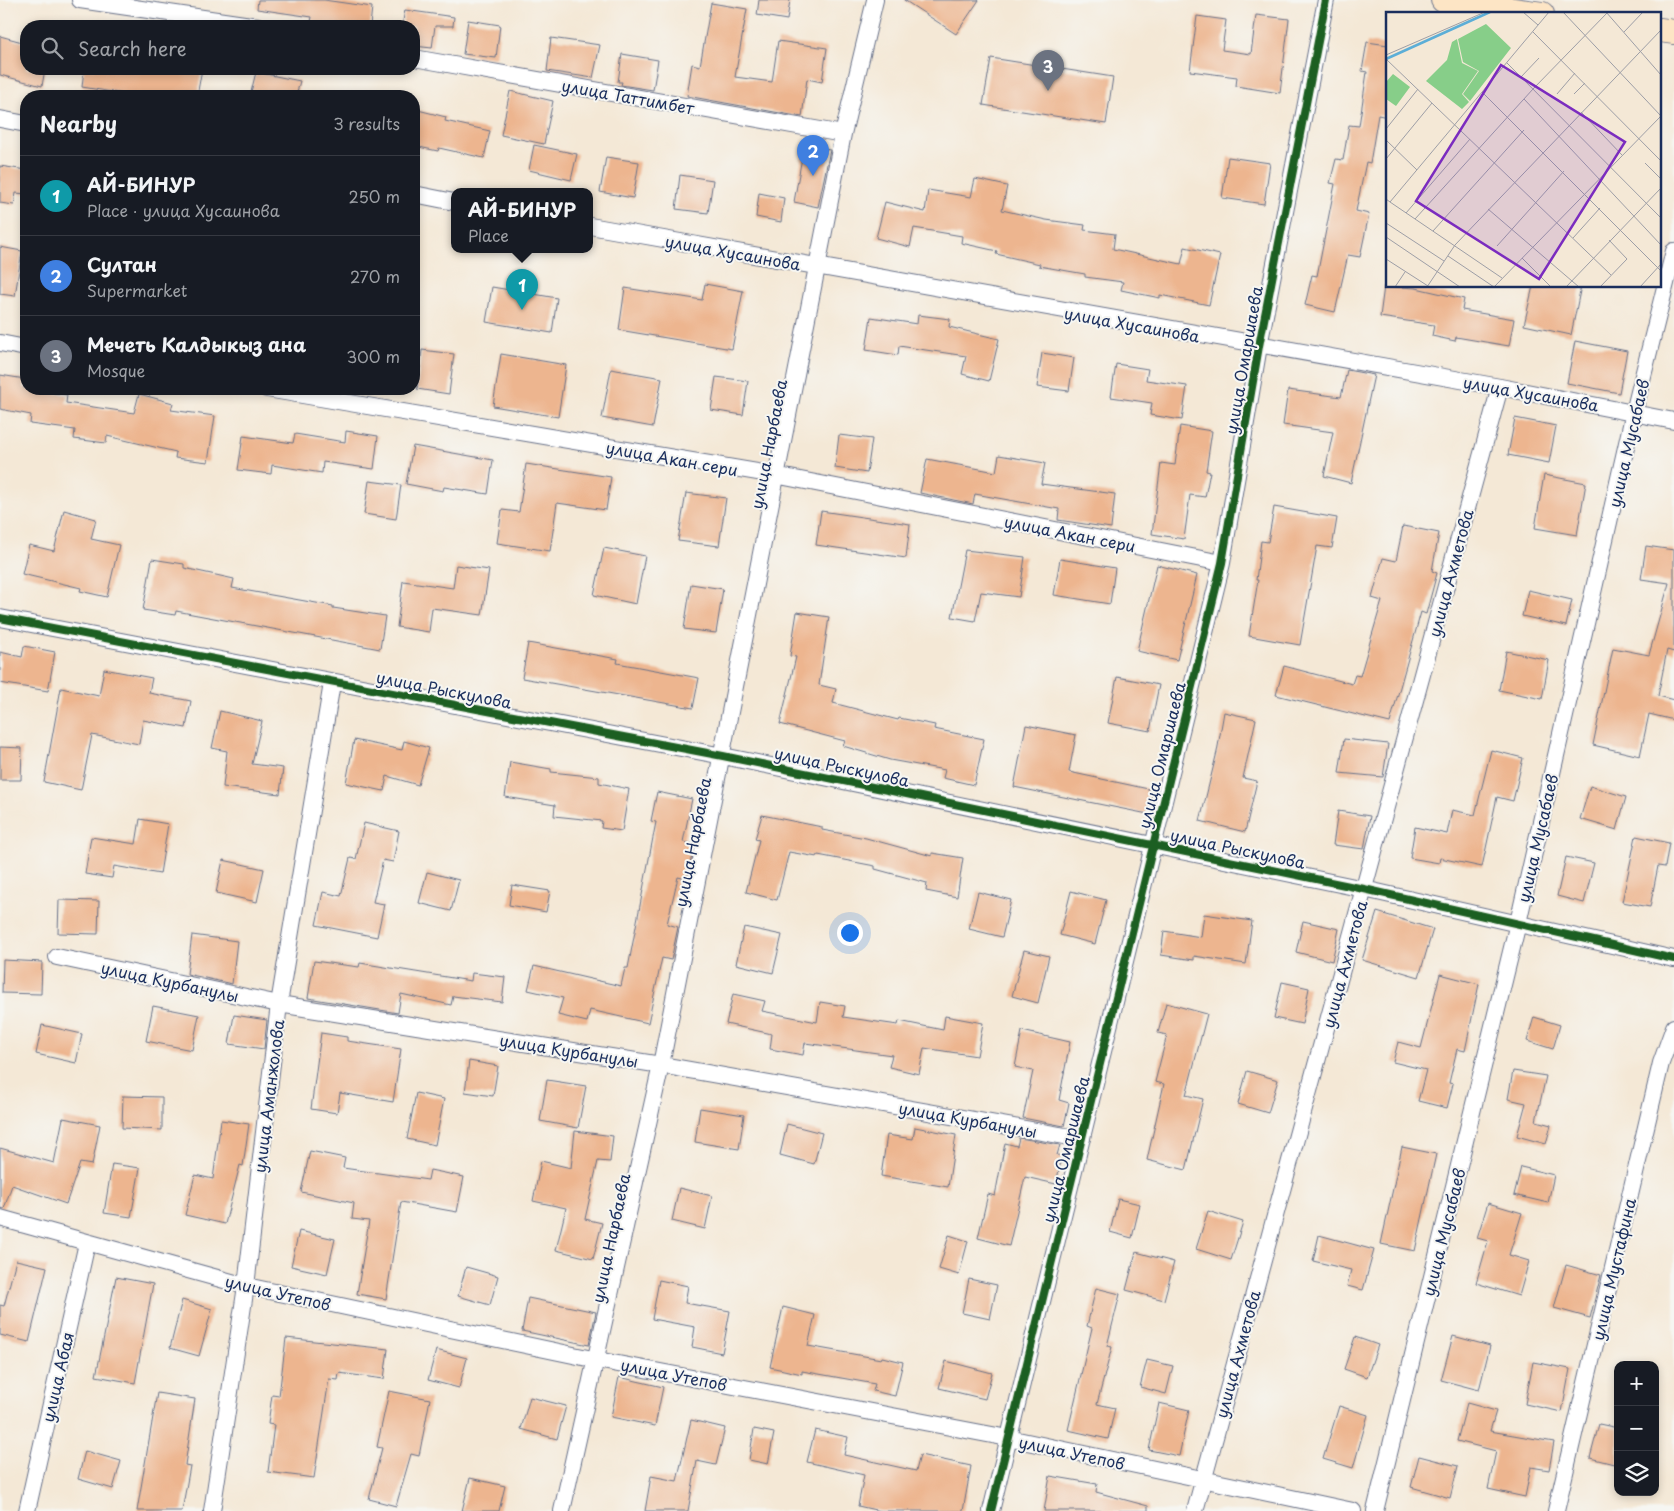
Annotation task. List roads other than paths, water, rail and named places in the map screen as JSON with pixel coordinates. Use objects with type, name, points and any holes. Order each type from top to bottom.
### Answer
[{"type":"street","points":[[80,0],[217,20]]},
{"type":"street","name":"улица Нарбаева","points":[[562,1511],[661,1065],[723,756],[816,267],[843,134],[875,0]]},
{"type":"street","name":"улица Омаршаева","points":[[991,1511],[1222,563],[1259,346],[1326,0]]},
{"type":"street","points":[[1443,0],[1528,12]]},
{"type":"street","name":"улица Таттимбет","points":[[420,59],[843,134]]},
{"type":"street","points":[[0,120],[20,123]]},
{"type":"street","points":[[420,195],[451,201]]},
{"type":"street","name":"улица Хусаинова","points":[[593,227],[1259,346],[1500,387],[1674,421]]},
{"type":"street","name":"улица Мусабаев","points":[[1375,1511],[1518,922],[1634,412],[1674,251]]},
{"type":"street","points":[[0,343],[20,347]]},
{"type":"street","name":"улица Ахметова","points":[[1195,1511],[1500,387]]},
{"type":"street","name":"улица Акан сери","points":[[303,395],[776,475],[1222,563]]},
{"type":"street","name":"улица Рыскулова","points":[[0,618],[332,683],[723,756],[1364,888],[1674,959]]},
{"type":"street","name":"улица Аманжолова","points":[[212,1511],[246,1286],[279,1004],[332,683]]},
{"type":"street","name":"улица Курбанулы","points":[[57,957],[279,1004],[661,1065],[1082,1139]]},
{"type":"street","name":"улица Мустафина","points":[[1556,1511],[1661,1063],[1674,1028]]},
{"type":"street","name":"улица Утепов","points":[[0,1218],[246,1286],[597,1360],[1008,1438],[1353,1511]]},
{"type":"street","name":"улица Абая","points":[[27,1511],[87,1242]]},
{"type":"place","name":"Мечеть Калдыкыз ана","points":[[1048,91]]},
{"type":"place","name":"Султан","points":[[813,176]]},
{"type":"place","name":"АЙ-БИНУР","points":[[522,310]]}]
